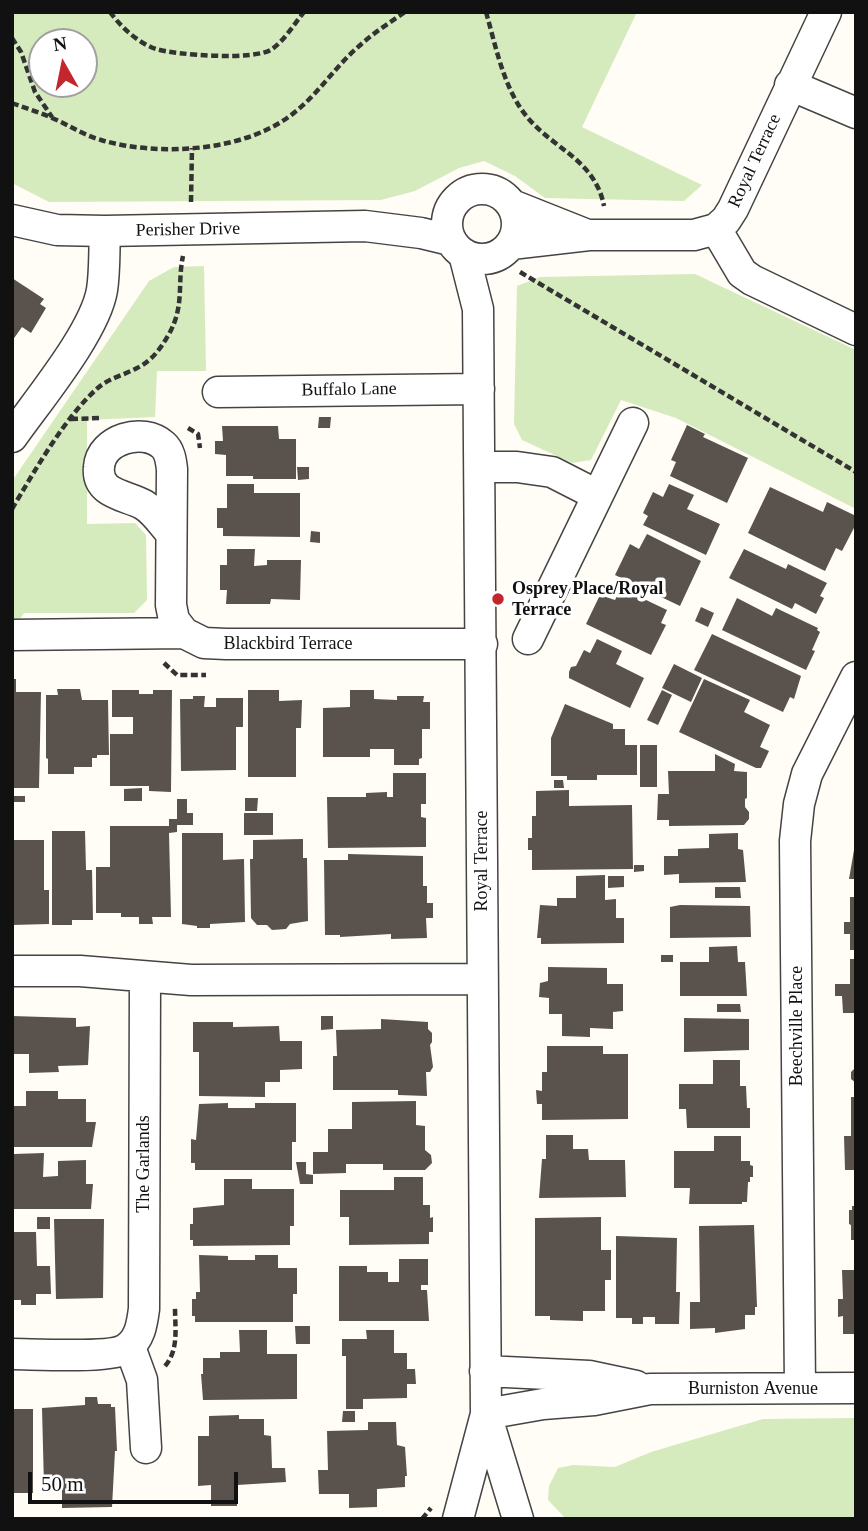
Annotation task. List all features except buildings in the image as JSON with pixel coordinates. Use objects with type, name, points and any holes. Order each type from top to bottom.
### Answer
[{"type":"street","name":"Royal Terrace","points":[[716,229],[733,209],[826,12]]},
{"type":"street","points":[[790,85],[856,113]]},
{"type":"street","points":[[597,236],[512,205],[494,191],[483,189],[472,190],[453,204],[446,222],[457,247],[474,259],[509,257],[597,236],[694,235],[716,229],[741,273],[764,287],[856,330]]},
{"type":"street","name":"Perisher Drive","points":[[365,226],[422,214],[453,204]]},
{"type":"street","points":[[509,257],[517,225],[512,205]]},
{"type":"street","name":"Perisher Drive","points":[[12,220],[57,230],[104,231],[365,226],[421,233],[457,247]]},
{"type":"street","points":[[12,437],[83,335],[95,312],[101,292],[104,231]]},
{"type":"street","name":"Royal Terrace","points":[[457,247],[478,309],[486,1413],[518,1519]]},
{"type":"street","name":"Royal Terrace","points":[[478,309],[509,257]]},
{"type":"street","name":"Buffalo Lane","points":[[218,391],[479,389]]},
{"type":"street","points":[[528,639],[633,423]]},
{"type":"street","points":[[480,467],[517,467],[552,472],[597,495]]},
{"type":"street","points":[[170,532],[171,605],[174,620],[184,633]]},
{"type":"street","name":"Blackbird Terrace","points":[[12,635],[184,633],[204,643],[226,644],[482,644]]},
{"type":"street","name":"Beechville Place","points":[[800,1388],[795,841],[799,804],[807,774],[856,677]]},
{"type":"street","points":[[12,971],[80,971],[145,978],[242,981],[482,979]]},
{"type":"street","name":"The Garlands","points":[[130,1347],[141,1329],[144,1309],[145,978]]},
{"type":"street","points":[[12,1354],[112,1354],[130,1347],[142,1380],[146,1448]]},
{"type":"street","name":"Burniston Avenue","points":[[485,1371],[589,1376],[650,1389]]},
{"type":"street","name":"Burniston Avenue","points":[[486,1413],[543,1404],[594,1400],[650,1389],[856,1388]]},
{"type":"street","name":"Royal Terrace","points":[[458,1519],[486,1413]]},
{"type":"path","points":[[110,12],[116,21],[140,41],[157,49],[235,56],[260,55],[272,49],[304,12]]},
{"type":"path","points":[[12,103],[52,118],[82,134],[134,146],[192,148],[244,138],[271,128],[309,100],[356,48],[405,12]]},
{"type":"path","points":[[486,12],[518,103],[528,118],[592,175],[604,205],[597,236]]},
{"type":"path","points":[[12,38],[21,52],[35,92],[52,118]]},
{"type":"path","points":[[12,509],[54,441],[71,419],[101,386],[138,368],[157,353],[177,318],[182,260],[191,230],[192,148]]},
{"type":"path","points":[[509,257],[856,472]]},
{"type":"path","points":[[71,419],[104,418]]},
{"type":"path","points":[[186,427],[198,434],[200,452]]},
{"type":"path","points":[[151,663],[165,663],[177,675],[218,674]]},
{"type":"green space","points":[[12,12],[637,12],[582,127],[702,185],[684,201],[545,198],[515,176],[484,161],[459,168],[415,191],[381,200],[49,202],[12,183]]},
{"type":"green space","points":[[204,266],[206,371],[157,371],[155,417],[87,420],[87,524],[135,523],[146,535],[147,600],[134,613],[24,613],[12,630],[12,481],[149,281],[174,267]]},
{"type":"green space","points":[[695,274],[856,350],[856,509],[676,418],[621,400],[591,460],[572,463],[522,440],[514,424],[517,286],[540,277]]},
{"type":"green space","points":[[856,1418],[856,1519],[566,1519],[548,1500],[549,1486],[558,1468],[573,1465],[615,1467],[651,1452],[763,1419]]},
{"type":"place","name":"Osprey Place/Royal Terrace","points":[[498,599]]}]
